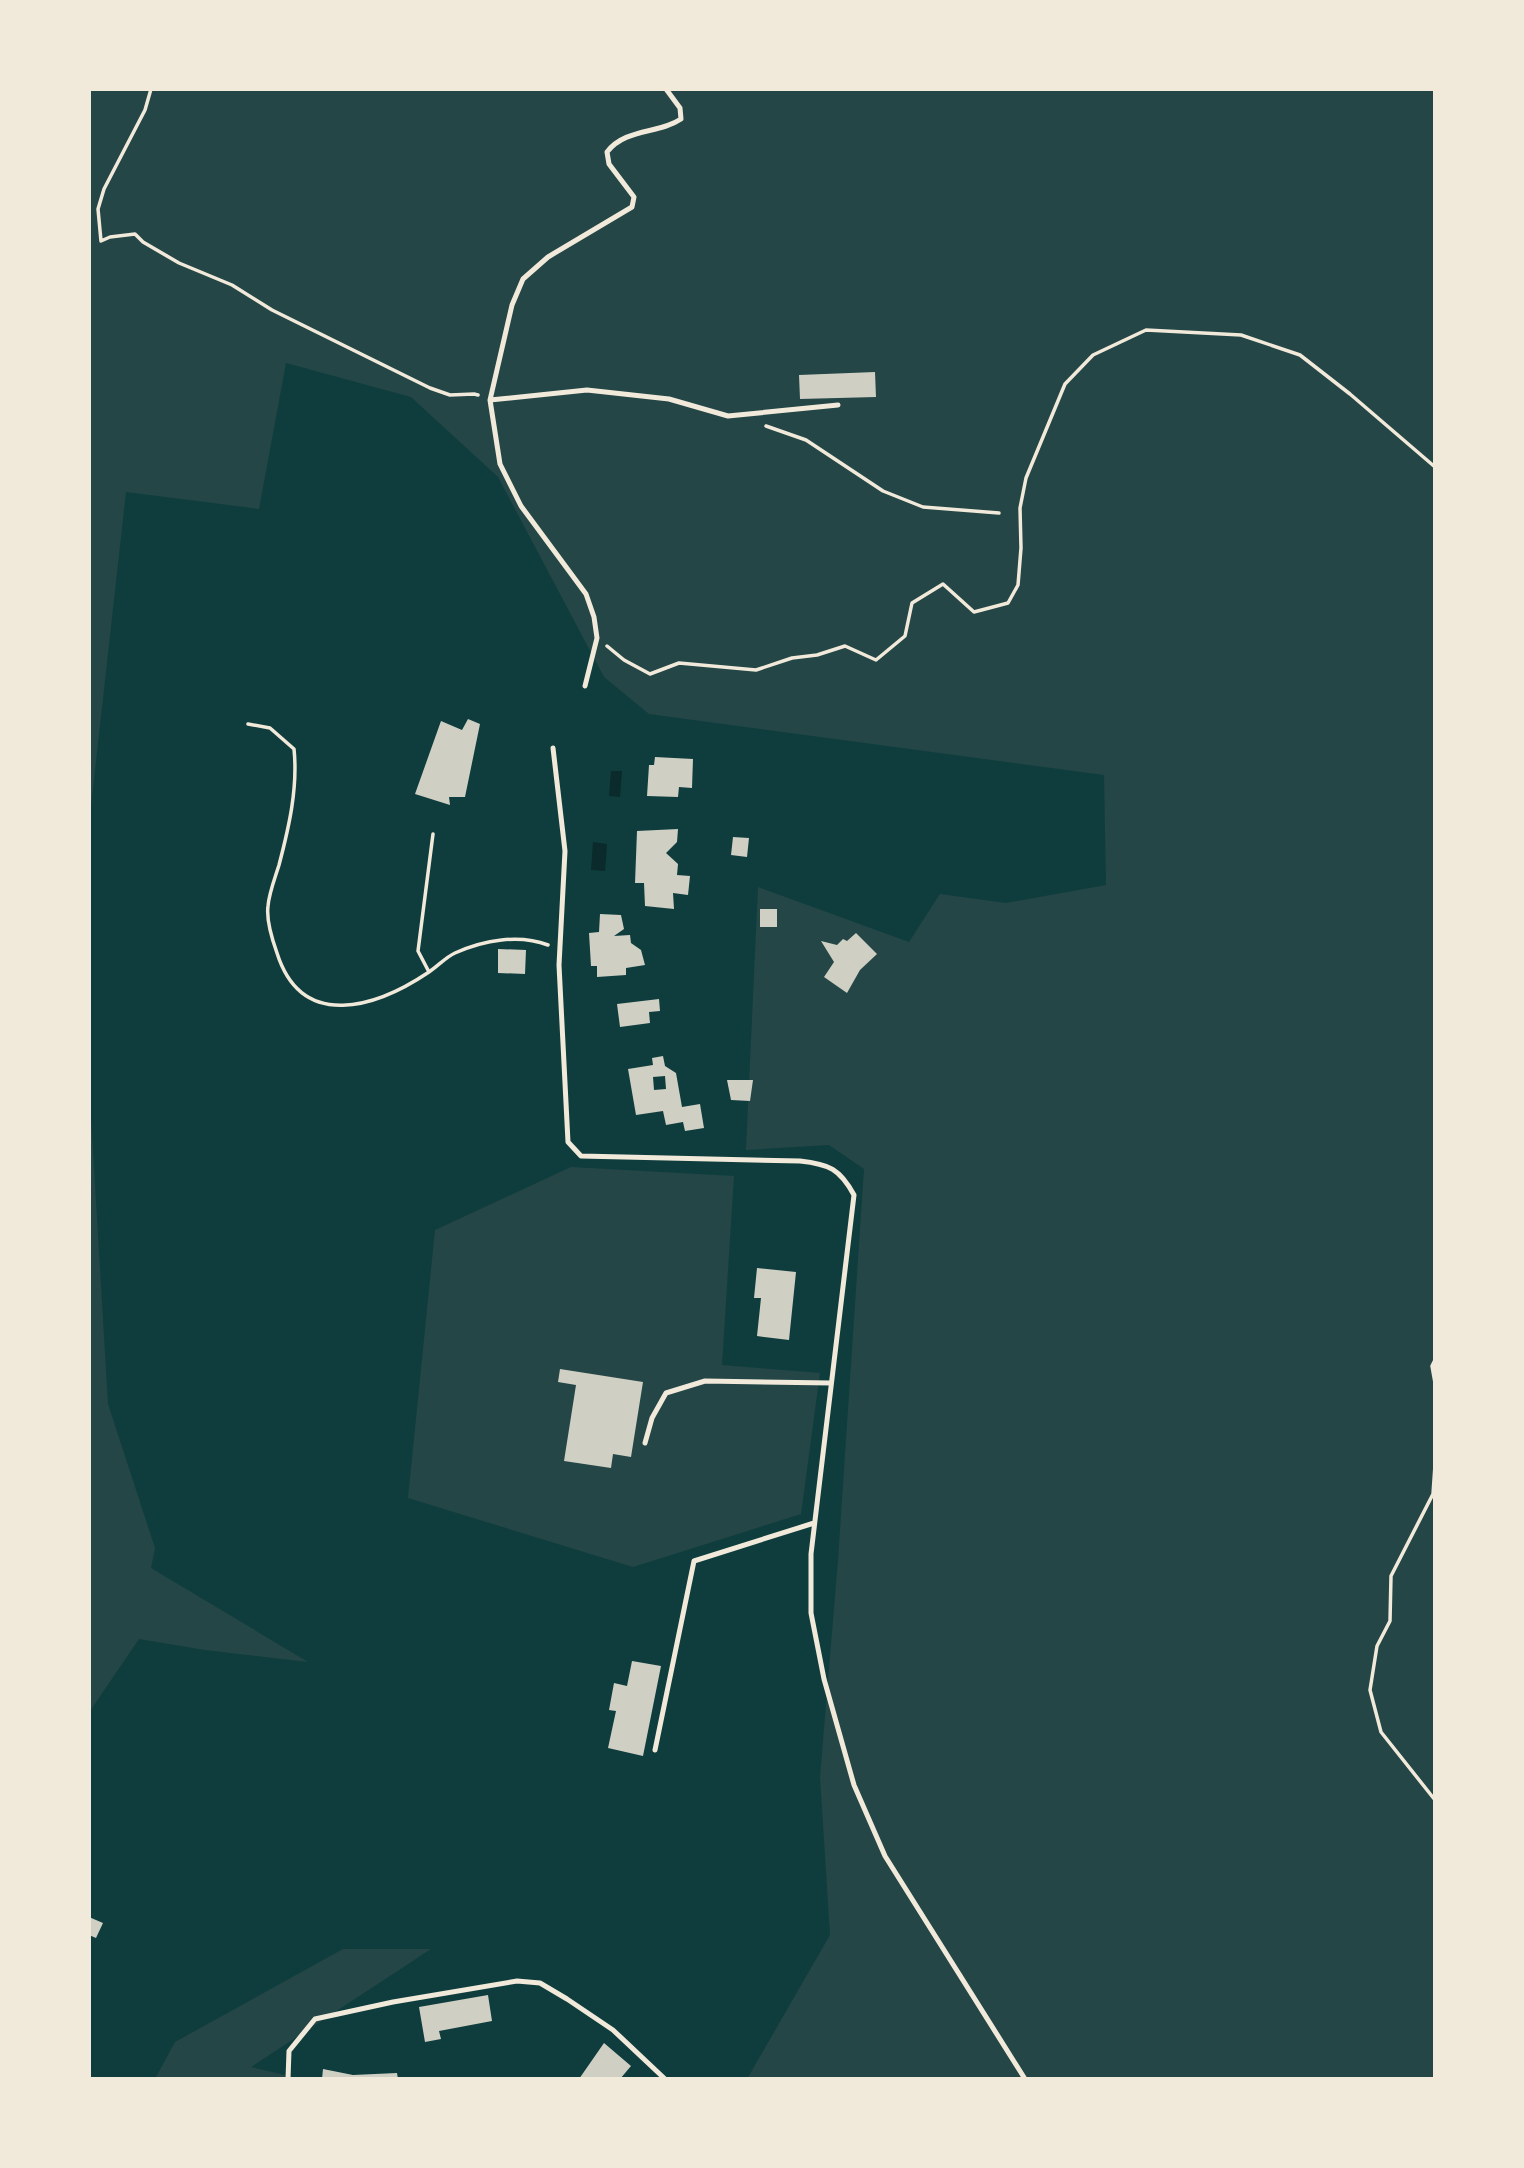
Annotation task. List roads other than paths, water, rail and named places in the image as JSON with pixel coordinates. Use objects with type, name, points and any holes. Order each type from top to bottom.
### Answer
[{"type":"lane","points":[[585,686],[597,638],[594,617],[586,594],[521,506],[500,464],[490,400],[512,305],[523,279],[548,257],[632,207],[634,197],[609,164],[607,152],[614,142],[672,125],[681,118],[680,108],[666,89]]},
{"type":"lane","points":[[490,400],[587,390],[669,399],[729,416],[838,405]]},
{"type":"lane","points":[[553,748],[565,851],[560,949],[568,1142],[581,1156],[800,1161],[825,1164],[845,1178],[855,1195],[814,1523],[811,1613],[824,1679],[854,1785],[885,1856],[1025,2079]]},
{"type":"lane","points":[[645,1443],[652,1418],[666,1393],[705,1381],[831,1383]]},
{"type":"lane","points":[[655,1750],[694,1561],[814,1523]]},
{"type":"lane","points":[[288,2079],[289,2051],[315,2019],[393,2002],[517,1981],[540,1983],[567,1999],[613,2031],[665,2079]]}]
